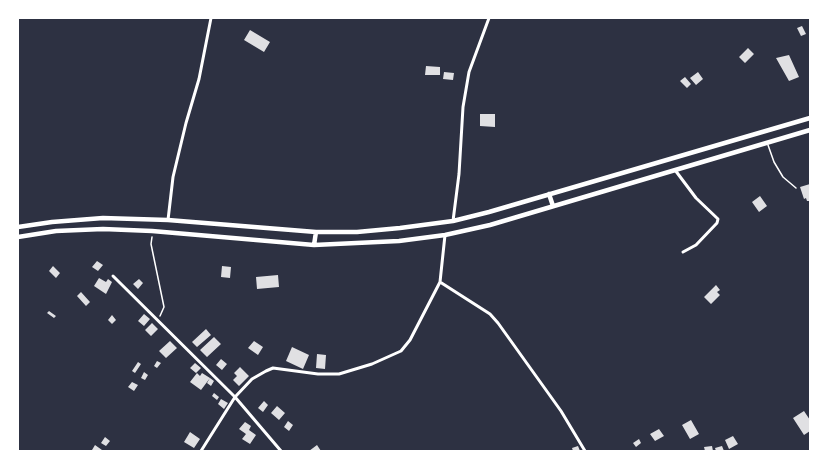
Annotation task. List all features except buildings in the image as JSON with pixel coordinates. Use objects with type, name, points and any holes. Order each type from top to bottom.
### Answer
[{"type":"main road","points":[[18,227],[52,222],[103,218],[168,220],[316,232],[358,232],[453,221],[810,118]]},
{"type":"main road","points":[[18,237],[64,231],[103,229],[152,231],[314,245],[392,242],[445,235],[490,225],[810,130]]},
{"type":"main road","points":[[549,194],[553,206]]},
{"type":"main road","points":[[314,245],[316,232]]},
{"type":"street","points":[[168,220],[173,177],[186,122],[199,79],[211,18]]},
{"type":"street","points":[[453,221],[459,174],[464,100],[469,72],[489,18]]},
{"type":"street","points":[[675,170],[696,198],[718,218],[717,223],[696,245],[683,252]]},
{"type":"street","points":[[201,451],[235,397],[252,379],[273,368],[330,375],[357,369],[401,351],[412,336],[440,282],[445,235]]},
{"type":"street","points":[[113,276],[235,397],[281,451]]},
{"type":"street","points":[[440,282],[490,314],[498,323],[561,411],[585,451]]},
{"type":"lane","points":[[767,143],[774,162],[784,177],[796,188]]},
{"type":"path","points":[[152,231],[151,244],[164,308],[157,320]]}]
